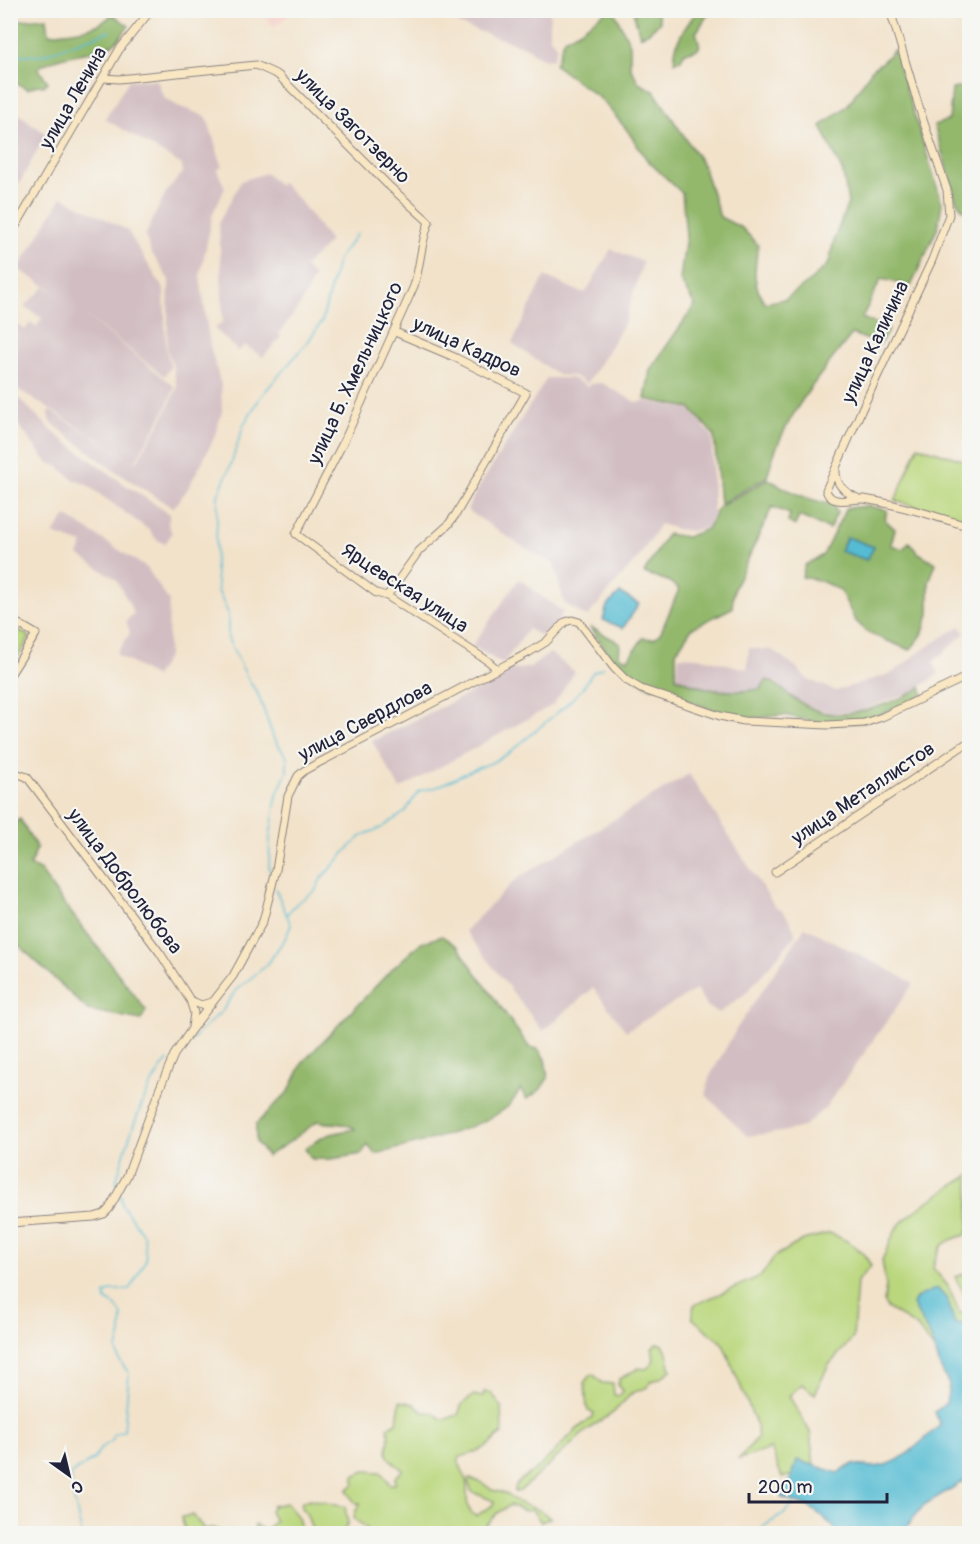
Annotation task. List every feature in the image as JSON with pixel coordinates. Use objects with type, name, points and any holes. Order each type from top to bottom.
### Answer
[{"type":"main road","name":"улица Ленина","points":[[10,236],[119,50],[151,10]]},
{"type":"main road","name":"улица Калинина","points":[[833,480],[836,465],[946,227],[949,215],[950,202],[890,10]]},
{"type":"main road","name":"улица Заготзерно","points":[[103,78],[119,79],[256,65],[278,75],[388,185],[429,222]]},
{"type":"main road","name":"улица Б. Хмельницкого","points":[[296,534],[345,439],[395,332],[419,270],[422,241],[429,222]]},
{"type":"main road","name":"улица Кадров","points":[[387,596],[414,557],[448,525],[456,514],[526,393],[454,357],[395,332]]},
{"type":"main road","points":[[851,498],[833,480],[826,490],[828,495],[834,499],[851,498],[887,503],[969,527]]},
{"type":"main road","name":"Ярцевская улица","points":[[296,534],[376,593],[387,596],[497,669]]},
{"type":"main road","points":[[10,619],[36,634],[10,675]]},
{"type":"main road","name":"улица Свердлова","points":[[10,1223],[94,1217],[104,1214],[109,1209],[127,1176],[174,1055],[233,976],[263,921],[276,870],[288,796],[298,776],[305,770],[540,646],[568,620],[579,622],[614,668],[641,689],[720,716],[744,721],[826,725],[864,723],[882,717],[964,678],[969,678]]},
{"type":"main road","name":"улица Металлистов","points":[[775,872],[969,741]]},
{"type":"main road","name":"улица Добролюбова","points":[[10,771],[27,777],[160,953],[190,1000]]},
{"type":"main road","points":[[190,1000],[201,1005],[214,1001]]},
{"type":"main road","points":[[190,1000],[194,1013],[191,1030]]},
{"type":"shaded area","points":[[261,11],[294,11],[274,27]]},
{"type":"shaded area","points":[[436,11],[550,11],[549,36],[557,47],[553,59],[546,60],[531,52],[531,49],[458,24],[459,19]]},
{"type":"shaded area","points":[[129,80],[157,80],[164,98],[207,117],[222,167],[217,170],[225,188],[213,213],[200,276],[210,346],[221,385],[222,412],[214,438],[201,464],[187,490],[173,508],[112,469],[49,421],[49,410],[136,463],[164,416],[177,388],[167,349],[169,280],[151,252],[145,236],[165,194],[182,173],[182,165],[105,119]]},
{"type":"shaded area","points":[[11,108],[46,134],[19,184],[11,181]]},
{"type":"shaded area","points":[[266,173],[278,185],[282,183],[299,200],[330,241],[304,267],[314,276],[301,304],[279,333],[281,337],[263,357],[245,345],[238,351],[215,329],[223,321],[219,222],[241,181]]},
{"type":"shaded area","points":[[62,197],[127,230],[164,290],[166,349],[171,367],[164,376],[79,310],[175,387],[163,414],[135,462],[11,385],[11,320],[25,330],[30,323],[36,327],[42,318],[24,306],[45,287],[55,292],[18,269]]},
{"type":"shaded area","points":[[611,249],[643,262],[624,324],[587,384],[574,376],[558,375],[512,343],[545,276],[580,292],[586,292]]},
{"type":"shaded area","points":[[547,378],[572,378],[588,387],[590,384],[602,383],[637,403],[645,401],[689,409],[712,436],[713,513],[707,527],[691,531],[660,524],[641,554],[587,617],[564,603],[554,564],[467,510]]},
{"type":"shaded area","points":[[10,390],[59,437],[170,514],[168,524],[172,533],[165,544],[87,485],[47,462],[11,416]]},
{"type":"shaded area","points":[[66,516],[147,568],[169,601],[168,656],[155,677],[116,654],[130,633],[126,621],[134,613],[116,579],[78,555],[83,544],[53,534]]},
{"type":"shaded area","points":[[519,579],[563,612],[547,639],[528,629],[503,664],[472,646]]},
{"type":"shaded area","points":[[960,626],[965,633],[933,662],[939,674],[912,692],[857,711],[831,713],[812,707],[791,697],[778,683],[767,680],[760,688],[713,690],[677,677],[679,656],[698,657],[747,669],[749,648],[772,650],[796,667],[807,679],[836,691],[892,673]]},
{"type":"shaded area","points":[[550,653],[575,672],[553,705],[400,789],[372,741],[491,683],[505,667],[512,670],[531,667]]},
{"type":"shaded area","points":[[689,774],[775,907],[783,911],[789,919],[796,935],[746,993],[719,1013],[708,1007],[696,990],[626,1031],[593,988],[543,1031],[465,931],[515,880]]},
{"type":"shaded area","points":[[805,927],[914,983],[825,1108],[803,1127],[747,1136],[706,1095],[709,1078],[737,1028]]},
{"type":"green space","points":[[608,10],[614,11],[630,44],[630,66],[639,83],[654,91],[702,163],[720,217],[742,228],[758,245],[756,282],[765,303],[785,299],[809,282],[829,263],[834,240],[848,203],[843,173],[821,126],[847,106],[873,68],[894,50],[942,203],[938,227],[911,286],[881,279],[862,318],[889,329],[880,344],[852,334],[791,419],[781,437],[767,477],[720,504],[714,435],[690,408],[645,399],[650,370],[695,305],[680,280],[686,235],[682,193],[647,160],[627,130],[602,100],[555,65],[564,39]]},
{"type":"green space","points":[[633,11],[657,11],[660,22],[649,32],[640,36]]},
{"type":"green space","points":[[697,11],[710,11],[696,33],[699,48],[684,53],[681,60],[675,62],[678,41]]},
{"type":"green space","points":[[112,14],[129,26],[113,44],[56,60],[38,68],[48,82],[44,86],[37,85],[28,89],[11,81],[11,21],[47,18],[49,34],[92,27]]},
{"type":"green space","points":[[970,85],[969,213],[962,209],[956,200],[934,125],[949,120],[952,89]]},
{"type":"green space","points":[[918,446],[969,462],[969,521],[895,501]]},
{"type":"green space","points":[[768,479],[807,498],[832,503],[837,513],[829,529],[799,516],[795,526],[788,522],[790,514],[772,507],[734,589],[732,608],[692,628],[676,652],[676,677],[696,685],[727,691],[760,689],[767,680],[802,703],[832,714],[854,713],[878,706],[921,687],[923,694],[918,698],[864,722],[827,725],[784,715],[746,719],[719,713],[659,686],[652,688],[638,680],[610,656],[590,627],[620,643],[619,657],[628,659],[643,638],[654,639],[661,632],[679,589],[668,581],[644,573],[667,534],[687,537],[707,529],[719,507]]},
{"type":"green space","points":[[868,506],[887,510],[885,520],[895,529],[891,545],[903,549],[909,542],[917,552],[936,563],[929,582],[929,614],[922,635],[910,650],[868,633],[855,620],[840,590],[821,581],[802,577],[805,565],[823,555],[846,508]]},
{"type":"green space","points":[[11,625],[30,637],[11,668]]},
{"type":"green space","points":[[20,819],[37,848],[30,865],[41,871],[146,1010],[141,1020],[88,1010],[11,938],[11,825]]},
{"type":"green space","points":[[442,936],[458,947],[529,1047],[538,1049],[545,1059],[548,1078],[540,1090],[527,1099],[520,1089],[506,1108],[462,1130],[376,1154],[367,1145],[362,1154],[331,1159],[312,1159],[305,1149],[311,1144],[329,1135],[355,1129],[346,1125],[318,1121],[267,1156],[256,1142],[256,1124],[289,1091],[303,1062],[393,968],[421,943]]},
{"type":"green space","points":[[969,1175],[969,1226],[966,1235],[952,1239],[943,1245],[937,1254],[933,1268],[948,1286],[960,1314],[968,1311],[964,1293],[955,1277],[969,1272],[969,1323],[955,1324],[947,1300],[924,1295],[916,1298],[936,1352],[917,1327],[887,1308],[884,1302],[886,1285],[882,1260],[896,1229],[903,1221],[927,1202]]},
{"type":"green space","points":[[830,1233],[859,1249],[871,1266],[857,1281],[853,1338],[828,1366],[815,1394],[802,1384],[789,1396],[810,1432],[814,1466],[797,1460],[792,1476],[782,1477],[771,1449],[739,1459],[758,1437],[755,1421],[723,1344],[692,1318],[694,1305],[761,1276],[774,1257],[803,1240]]},
{"type":"green space","points":[[656,1344],[661,1344],[666,1349],[671,1370],[650,1382],[648,1387],[632,1393],[613,1413],[587,1430],[520,1491],[515,1492],[520,1481],[548,1459],[572,1434],[593,1417],[594,1413],[588,1411],[584,1383],[590,1375],[594,1375],[602,1383],[613,1384],[614,1395],[618,1396],[623,1392],[618,1386],[619,1379],[639,1368],[649,1367],[654,1360],[652,1349]]},
{"type":"green space","points":[[484,1392],[491,1393],[501,1406],[502,1434],[485,1448],[460,1457],[458,1461],[466,1480],[469,1510],[476,1516],[493,1505],[494,1501],[472,1492],[469,1479],[481,1482],[492,1490],[508,1494],[518,1502],[539,1510],[550,1518],[541,1522],[532,1510],[525,1511],[510,1505],[497,1513],[479,1533],[361,1533],[367,1528],[354,1519],[360,1504],[354,1502],[347,1490],[354,1484],[354,1476],[364,1471],[381,1472],[390,1484],[395,1484],[395,1477],[403,1470],[387,1455],[388,1427],[397,1422],[400,1401],[414,1404],[423,1412],[434,1413],[443,1420],[458,1415],[462,1404],[474,1395],[482,1397]]},
{"type":"green space","points":[[309,1499],[345,1507],[348,1523],[342,1533],[313,1533],[307,1515],[301,1506],[302,1502]]},
{"type":"green space","points":[[286,1503],[298,1517],[302,1533],[253,1533],[255,1525],[265,1530],[275,1521],[270,1512],[272,1506]]},
{"type":"green space","points":[[193,1515],[204,1529],[214,1528],[225,1533],[186,1533],[181,1517]]},
{"type":"water","points":[[847,537],[874,547],[867,560],[840,551]]},
{"type":"water","points":[[620,593],[639,604],[623,628],[603,620],[607,606]]},
{"type":"water","points":[[937,1288],[947,1299],[955,1324],[969,1323],[969,1478],[924,1505],[904,1530],[896,1533],[838,1533],[821,1515],[803,1504],[781,1497],[797,1460],[838,1473],[853,1464],[867,1467],[880,1466],[901,1458],[940,1425],[935,1412],[946,1403],[949,1385],[940,1367],[932,1340],[913,1305],[916,1298]]},
{"type":"waterway","points":[[10,54],[39,56],[110,31]]},
{"type":"waterway","points":[[271,875],[270,836],[277,794],[287,772],[287,757],[274,739],[258,694],[228,639],[228,613],[218,591],[215,567],[218,495],[244,424],[261,396],[307,343],[322,321],[338,259],[357,234]]},
{"type":"waterway","points":[[287,914],[297,903],[315,891],[321,879],[363,835],[381,828],[405,812],[419,791],[437,787],[509,753],[565,706],[582,689],[593,672],[604,667]]},
{"type":"waterway","points":[[181,1050],[223,1010],[236,990],[267,965],[286,937],[291,925],[275,888]]},
{"type":"waterway","points":[[119,1187],[116,1182],[136,1118],[150,1086],[168,1060]]},
{"type":"waterway","points":[[82,1534],[72,1492],[71,1474],[94,1459],[100,1449],[113,1440],[113,1435],[124,1431],[129,1373],[119,1360],[117,1349],[122,1315],[115,1305],[106,1300],[105,1294],[113,1290],[128,1290],[146,1260],[144,1236],[122,1205],[121,1195]]},
{"type":"waterway","points":[[760,1534],[764,1526],[784,1514],[794,1503]]}]
